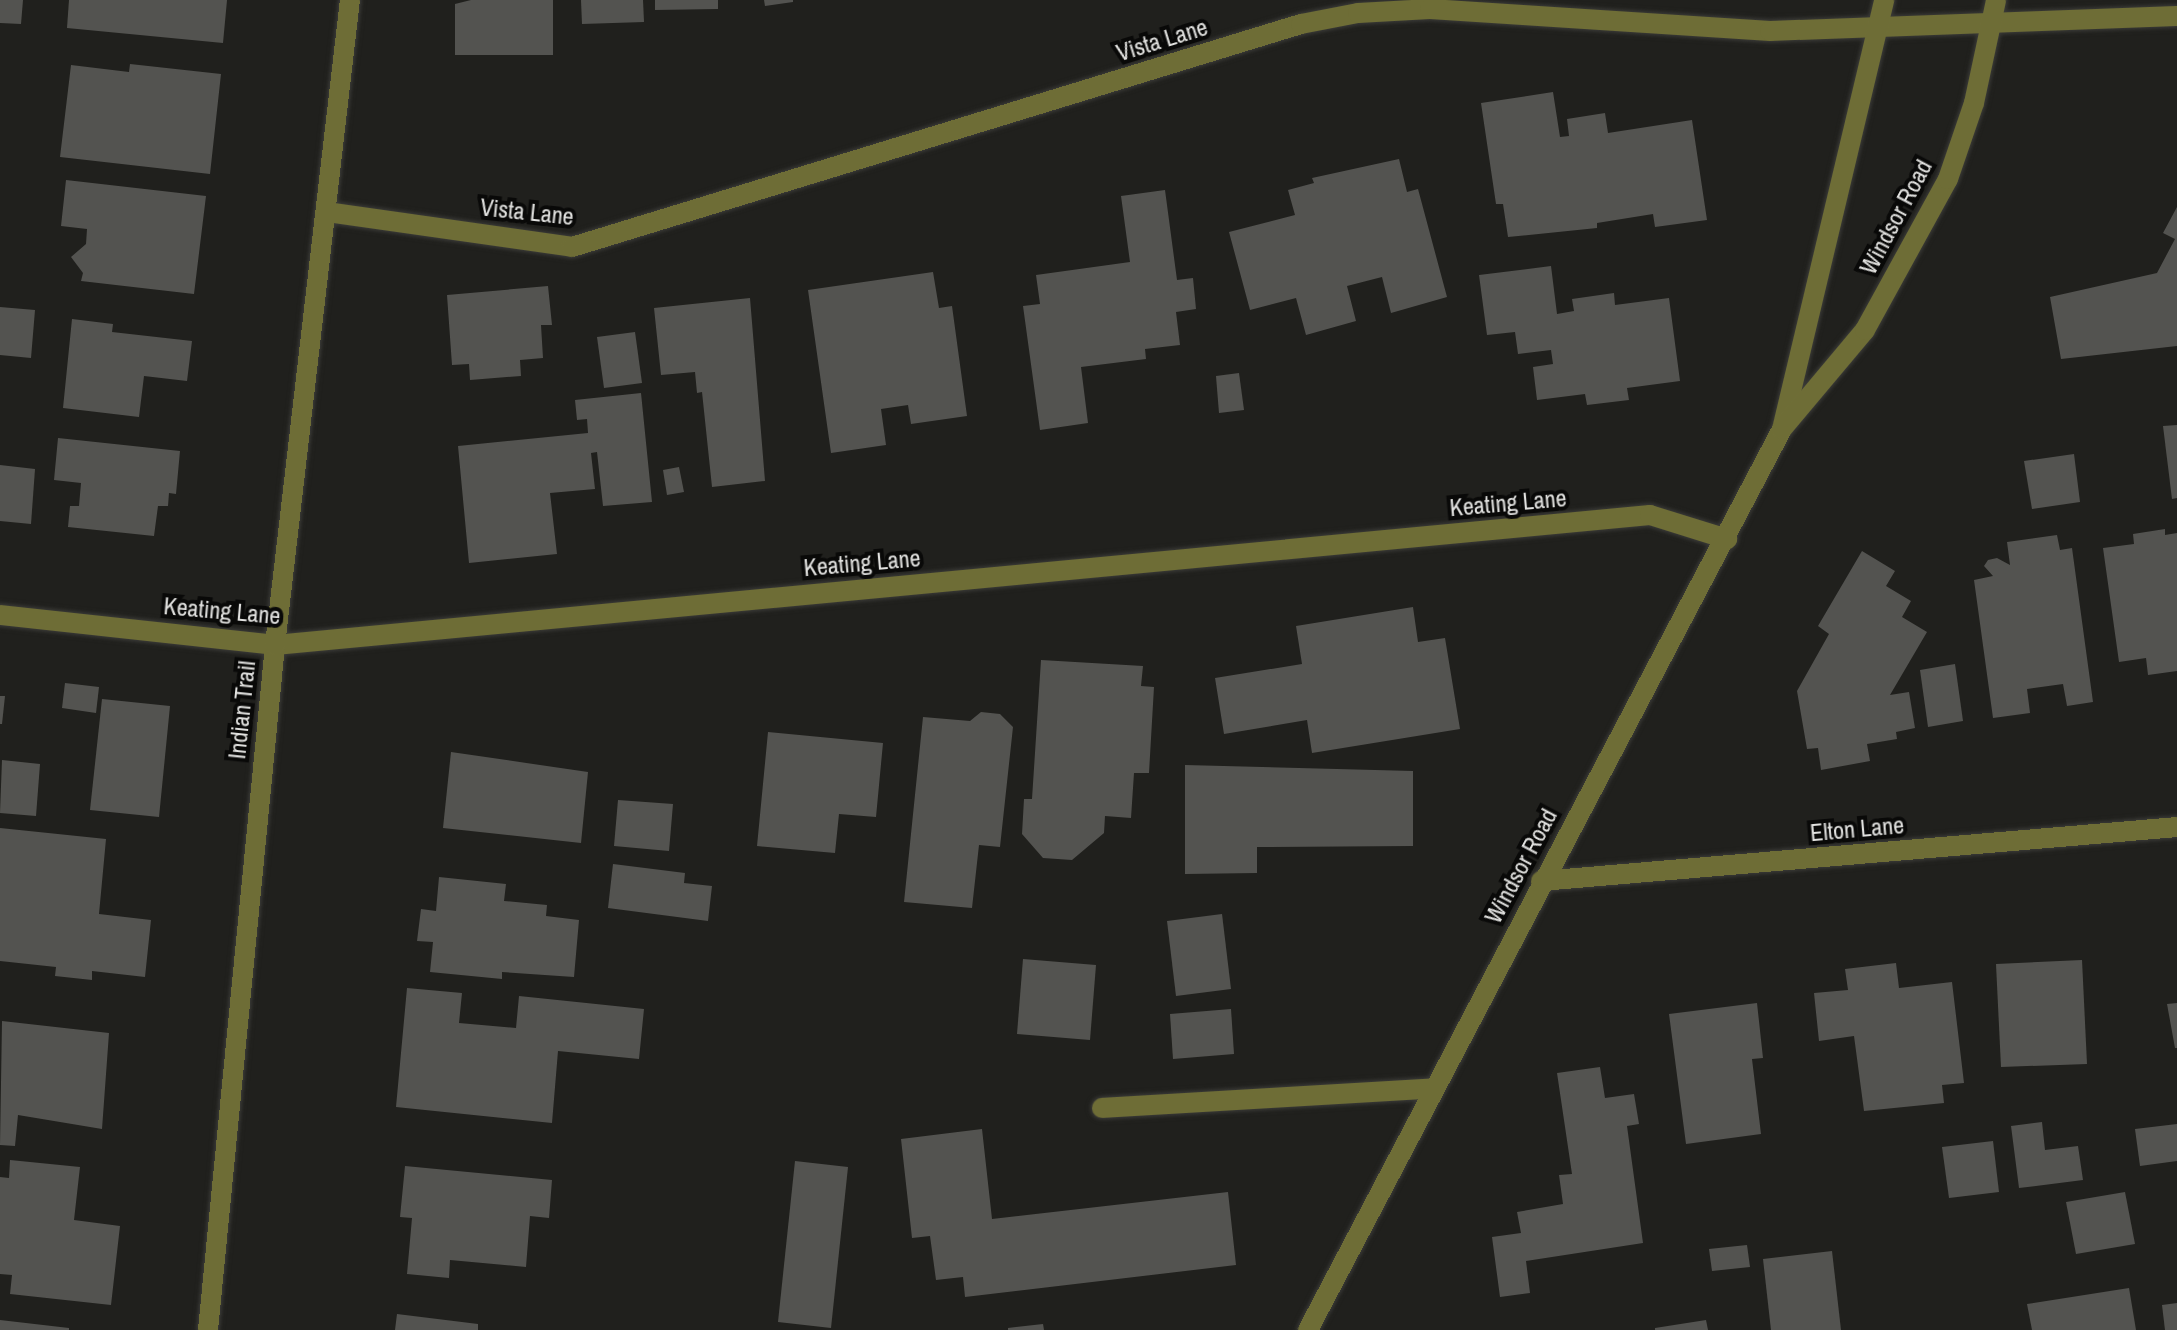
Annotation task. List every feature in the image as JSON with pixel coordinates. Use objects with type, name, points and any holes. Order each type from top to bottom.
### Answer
[{"type":"street","name":"Indian Trail","points":[[208,1330],[275,645],[350,0]]},
{"type":"street","name":"Windsor Road","points":[[1308,1330],[1541,881],[1727,539],[1782,429],[1884,0]]},
{"type":"street","name":"Windsor Road","points":[[1782,429],[1865,330],[1948,179],[1974,103],[1993,26],[1996,0]]},
{"type":"street","name":"Vista Lane","points":[[327,212],[572,247],[1301,24],[1358,13],[1430,9],[1770,31],[1993,26],[2177,16]]},
{"type":"street","name":"Keating Lane","points":[[0,615],[275,645],[1650,515],[1727,539]]},
{"type":"street","name":"Elton Lane","points":[[1541,881],[2177,827]]},
{"type":"street","points":[[1102,1108],[1434,1088]]},
{"type":"building","points":[[0,0],[23,0],[21,24],[0,23]]},
{"type":"building","points":[[69,0],[227,0],[223,43],[67,28]]},
{"type":"building","points":[[471,0],[553,0],[553,55],[455,55],[455,4]]},
{"type":"building","points":[[581,0],[643,0],[644,22],[582,24]]},
{"type":"building","points":[[655,0],[718,0],[718,9],[655,10]]},
{"type":"building","points":[[764,0],[793,0],[793,2],[765,6]]},
{"type":"building","points":[[130,64],[221,74],[210,174],[60,157],[71,65],[129,72]]},
{"type":"building","points":[[1553,92],[1560,137],[1569,136],[1567,119],[1605,113],[1608,133],[1692,120],[1707,220],[1655,227],[1653,214],[1597,223],[1597,228],[1508,237],[1503,204],[1496,204],[1481,103]]},
{"type":"building","points":[[1399,159],[1407,192],[1418,189],[1447,297],[1391,313],[1382,277],[1347,286],[1356,321],[1306,335],[1296,298],[1250,310],[1229,232],[1295,215],[1288,190],[1314,183],[1312,178]]},
{"type":"building","points":[[66,180],[206,196],[194,294],[81,281],[83,273],[71,257],[86,244],[87,229],[61,226]]},
{"type":"building","points":[[1165,190],[1177,280],[1193,278],[1196,309],[1176,312],[1180,345],[1145,349],[1146,359],[1081,367],[1088,423],[1040,430],[1023,306],[1040,304],[1036,275],[1130,262],[1121,196]]},
{"type":"building","points":[[2177,207],[2177,346],[2061,359],[2050,297],[2157,273],[2175,239],[2163,233]]},
{"type":"building","points":[[1551,266],[1557,314],[1574,311],[1572,299],[1614,293],[1615,305],[1669,298],[1680,381],[1627,388],[1629,400],[1587,405],[1585,394],[1537,400],[1533,367],[1553,364],[1551,350],[1518,354],[1515,332],[1487,335],[1479,275]]},
{"type":"building","points":[[933,272],[939,308],[952,306],[967,416],[911,424],[908,405],[881,409],[886,445],[831,453],[808,290]]},
{"type":"building","points":[[548,286],[552,325],[541,325],[543,358],[520,360],[521,376],[470,380],[469,364],[452,365],[447,295]]},
{"type":"building","points":[[750,298],[765,481],[712,487],[702,392],[697,393],[695,372],[661,375],[654,308]]},
{"type":"building","points":[[0,307],[35,310],[31,358],[0,355]]},
{"type":"building","points":[[72,319],[113,324],[112,332],[192,341],[187,381],[144,376],[139,417],[63,408]]},
{"type":"building","points":[[635,332],[642,383],[604,388],[597,337]]},
{"type":"building","points":[[1239,373],[1244,410],[1219,413],[1216,376]]},
{"type":"building","points":[[641,393],[652,502],[603,506],[597,452],[591,453],[595,489],[550,493],[557,554],[469,563],[458,446],[588,433],[587,419],[577,420],[575,400]]},
{"type":"building","points":[[2177,425],[2177,498],[2172,499],[2163,426]]},
{"type":"building","points":[[58,438],[180,451],[176,494],[169,493],[168,506],[158,506],[154,536],[68,527],[70,506],[79,506],[81,483],[54,480]]},
{"type":"building","points":[[2074,454],[2080,502],[2032,509],[2024,461]]},
{"type":"building","points":[[0,465],[35,469],[31,524],[0,521]]},
{"type":"building","points":[[679,467],[684,492],[667,495],[663,470]]},
{"type":"building","points":[[2165,529],[2165,535],[2177,533],[2177,671],[2148,675],[2146,658],[2119,662],[2103,548],[2134,544],[2133,534]]},
{"type":"building","points":[[2057,535],[2060,550],[2072,548],[2093,702],[2067,706],[2063,684],[2027,689],[2030,713],[1993,718],[1974,580],[1993,576],[1984,566],[1988,560],[1997,558],[2010,565],[2007,542]]},
{"type":"building","points":[[1862,551],[1895,571],[1886,586],[1911,601],[1902,617],[1927,632],[1890,695],[1909,692],[1915,728],[1896,732],[1897,739],[1867,744],[1870,761],[1821,770],[1818,748],[1807,749],[1797,691],[1829,634],[1818,626]]},
{"type":"building","points":[[1413,607],[1418,642],[1445,638],[1460,729],[1312,753],[1307,720],[1224,734],[1215,678],[1302,664],[1296,626]]},
{"type":"building","points":[[1041,660],[1143,666],[1141,686],[1154,687],[1149,773],[1134,773],[1131,818],[1105,816],[1104,833],[1072,860],[1043,858],[1022,834],[1024,799],[1032,799]]},
{"type":"building","points":[[1955,664],[1963,721],[1928,727],[1920,670]]},
{"type":"building","points":[[65,683],[99,687],[96,713],[62,708]]},
{"type":"building","points":[[0,696],[5,696],[2,724],[0,724]]},
{"type":"building","points":[[102,699],[170,706],[159,817],[90,810]]},
{"type":"building","points":[[981,712],[1000,714],[1013,727],[1000,847],[979,845],[972,908],[904,902],[923,717],[970,721]]},
{"type":"building","points":[[768,732],[883,743],[876,817],[839,814],[835,853],[757,846]]},
{"type":"building","points":[[451,752],[588,772],[581,843],[443,828]]},
{"type":"building","points":[[2,760],[40,764],[36,816],[0,813]]},
{"type":"building","points":[[1185,765],[1413,771],[1413,846],[1257,847],[1257,873],[1185,874]]},
{"type":"building","points":[[618,800],[673,804],[669,851],[614,846]]},
{"type":"building","points":[[0,828],[106,839],[99,914],[151,920],[145,977],[92,971],[92,980],[55,976],[56,967],[0,961]]},
{"type":"building","points":[[613,864],[685,873],[684,883],[712,886],[708,921],[608,908]]},
{"type":"building","points":[[439,877],[506,884],[504,901],[547,905],[546,916],[579,920],[574,977],[502,972],[502,979],[430,972],[433,942],[417,941],[421,909],[436,911]]},
{"type":"building","points":[[1222,914],[1231,989],[1176,996],[1167,921]]},
{"type":"building","points":[[1023,959],[1096,965],[1090,1040],[1017,1034]]},
{"type":"building","points":[[2082,960],[2087,1064],[2001,1067],[1996,964]]},
{"type":"building","points":[[1896,963],[1899,988],[1952,982],[1964,1083],[1942,1085],[1944,1103],[1864,1111],[1854,1036],[1819,1041],[1814,993],[1848,990],[1845,969]]},
{"type":"building","points":[[407,988],[462,993],[459,1023],[516,1028],[519,996],[644,1009],[639,1059],[558,1051],[552,1123],[396,1107]]},
{"type":"building","points":[[1757,1003],[1763,1058],[1752,1059],[1761,1134],[1686,1144],[1669,1014]]},
{"type":"building","points":[[2177,1003],[2177,1048],[2175,1048],[2167,1004]]},
{"type":"building","points":[[1231,1009],[1234,1054],[1173,1059],[1170,1014]]},
{"type":"building","points":[[2,1021],[109,1033],[102,1129],[18,1115],[15,1146],[0,1145]]},
{"type":"building","points":[[1600,1067],[1605,1098],[1634,1094],[1639,1124],[1627,1126],[1643,1243],[1526,1261],[1530,1293],[1500,1297],[1492,1237],[1521,1233],[1517,1212],[1563,1204],[1559,1175],[1572,1174],[1557,1073]]},
{"type":"building","points":[[2042,1122],[2045,1150],[2078,1146],[2083,1180],[2019,1188],[2011,1126]]},
{"type":"building","points":[[2177,1124],[2177,1161],[2140,1166],[2135,1129]]},
{"type":"building","points":[[982,1129],[992,1219],[1228,1192],[1236,1265],[965,1297],[963,1277],[936,1280],[930,1236],[912,1238],[901,1139]]},
{"type":"building","points":[[1993,1141],[1999,1192],[1949,1198],[1942,1147]]},
{"type":"building","points":[[10,1160],[80,1167],[74,1220],[120,1226],[111,1305],[10,1294],[12,1275],[0,1274],[0,1177],[9,1178]]},
{"type":"building","points":[[795,1161],[848,1167],[831,1328],[778,1322]]},
{"type":"building","points":[[405,1166],[552,1180],[549,1218],[530,1216],[526,1267],[450,1260],[449,1278],[407,1274],[412,1218],[400,1217]]},
{"type":"building","points":[[2125,1192],[2135,1244],[2076,1254],[2066,1202]]},
{"type":"building","points":[[1747,1245],[1750,1267],[1712,1271],[1709,1249]]},
{"type":"building","points":[[1832,1251],[1841,1330],[1771,1330],[1763,1259]]},
{"type":"building","points":[[2129,1288],[2136,1330],[2032,1330],[2027,1304]]},
{"type":"building","points":[[2177,1303],[2177,1330],[2165,1330],[2162,1305]]},
{"type":"building","points":[[397,1314],[478,1324],[478,1330],[395,1330]]},
{"type":"building","points":[[0,1320],[69,1328],[69,1330],[0,1330]]},
{"type":"building","points":[[1706,1320],[1708,1330],[1655,1330],[1655,1328]]},
{"type":"building","points":[[1043,1324],[1044,1330],[1008,1330],[1008,1328]]}]
